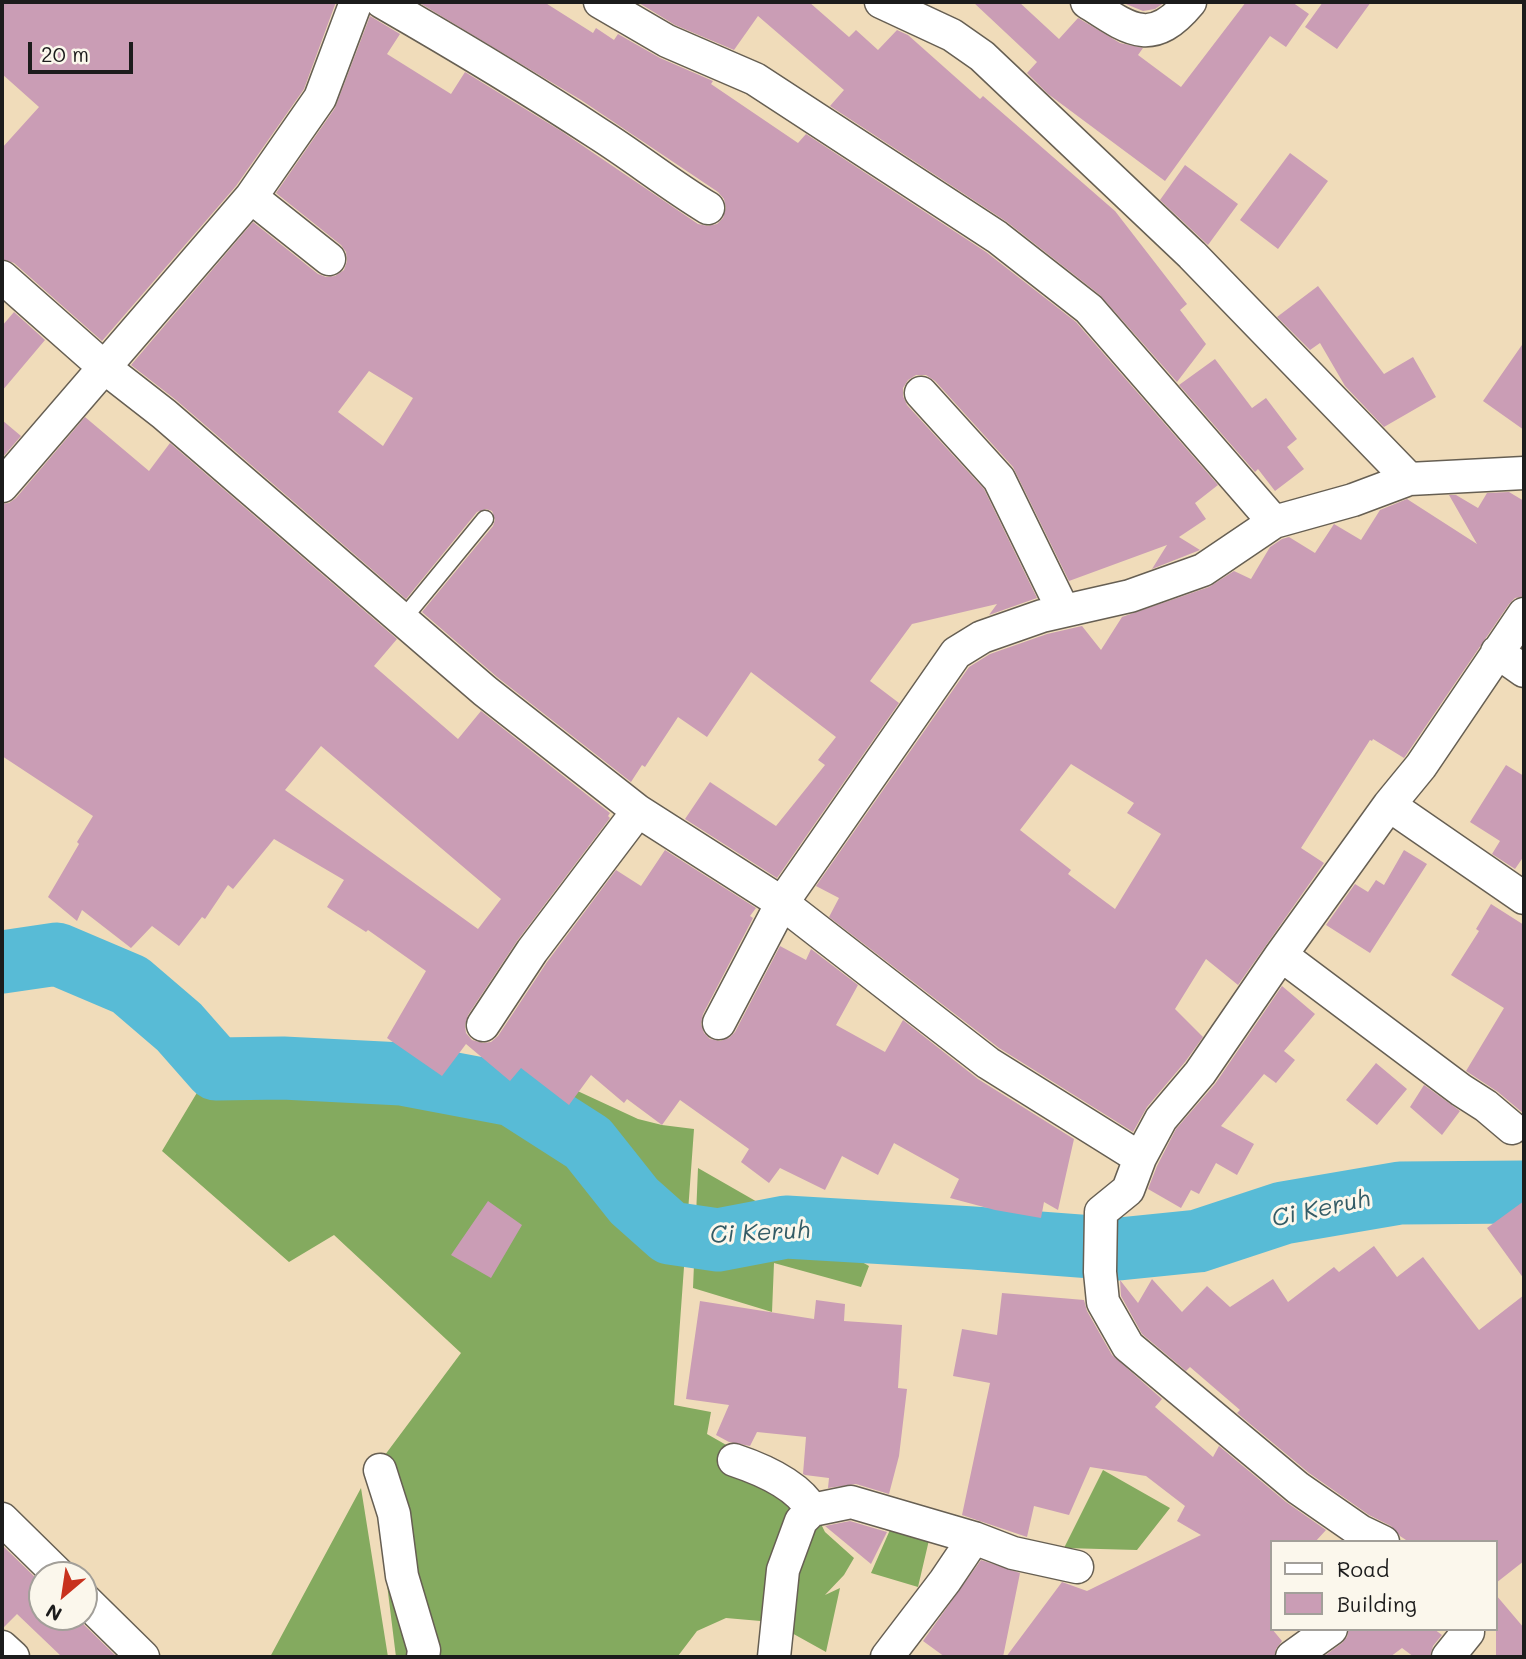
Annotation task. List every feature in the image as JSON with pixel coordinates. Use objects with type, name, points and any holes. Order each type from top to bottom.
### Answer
[{"type":"street","points":[[2,486],[251,197],[320,98],[356,2]]},
{"type":"street","points":[[382,2],[479,58],[599,134],[679,191],[708,208]]},
{"type":"street","points":[[600,2],[667,41],[755,79],[997,237],[1089,309],[1274,522]]},
{"type":"street","points":[[881,2],[952,34],[982,56],[1192,254],[1409,479]]},
{"type":"street","points":[[1087,2],[1121,23],[1143,31],[1157,29],[1174,21],[1190,2]]},
{"type":"street","points":[[251,197],[329,259]]},
{"type":"street","points":[[2,277],[485,691],[638,811],[782,903],[988,1063],[1140,1158]]},
{"type":"street","points":[[921,394],[999,479],[1063,610]]},
{"type":"street","points":[[719,1023],[782,903],[956,653],[982,637],[1063,610],[1129,596],[1203,570],[1274,522],[1353,500],[1409,479],[1524,474]]},
{"type":"street","points":[[1379,1540],[1360,1531],[1298,1488],[1128,1346],[1103,1302],[1100,1272],[1101,1212],[1128,1190],[1140,1158],[1161,1119],[1200,1073],[1281,955],[1420,766],[1524,614]]},
{"type":"street","points":[[1497,652],[1524,671]]},
{"type":"street","points":[[1389,805],[1524,898]]},
{"type":"street","points":[[483,1025],[532,951],[638,811]]},
{"type":"street","points":[[1281,955],[1512,1128]]},
{"type":"street","points":[[734,1460],[754,1467],[790,1488],[806,1499],[812,1510]]},
{"type":"street","points":[[380,1471],[394,1514],[402,1577],[424,1650],[423,1657]]},
{"type":"street","points":[[775,1657],[783,1570],[801,1521],[812,1510],[848,1501],[974,1538],[1013,1553],[1077,1567]]},
{"type":"street","points":[[2,1519],[45,1561]]},
{"type":"street","points":[[887,1657],[974,1538]]},
{"type":"street","points":[[98,1613],[144,1657]]},
{"type":"street","points":[[1292,1657],[1328,1631]]},
{"type":"street","points":[[1448,1657],[1468,1631]]},
{"type":"street","points":[[2,1647],[13,1657]]},
{"type":"lane","points":[[402,620],[485,519]]},
{"type":"green space","points":[[228,1041],[442,1082],[543,1075],[638,1119],[694,1129],[674,1405],[711,1412],[707,1434],[821,1499],[820,1522],[825,1532],[854,1558],[844,1575],[825,1595],[840,1588],[826,1652],[772,1622],[726,1618],[697,1631],[678,1656],[672,1657],[396,1657],[373,1471],[461,1353],[334,1235],[289,1262],[162,1151]]},
{"type":"green space","points":[[698,1168],[869,1266],[861,1287],[774,1263],[772,1312],[693,1288]]},
{"type":"green space","points":[[1103,1470],[1170,1508],[1137,1550],[1064,1548]]},
{"type":"green space","points":[[361,1488],[388,1657],[270,1657]]},
{"type":"green space","points":[[893,1523],[929,1540],[918,1587],[871,1573]]},
{"type":"building","points":[[2,2],[336,2],[304,89],[236,186],[102,341],[14,263],[2,259],[2,148],[39,107],[2,74]]},
{"type":"building","points":[[418,2],[544,2],[593,33],[596,28],[614,40],[618,34],[660,58],[713,81],[711,84],[798,143],[806,134],[986,252],[1076,322],[1218,485],[1195,503],[1206,519],[1179,537],[1200,550],[1152,569],[1167,545],[1069,581],[1013,467],[935,381],[926,375],[916,375],[908,380],[903,388],[907,405],[984,489],[1037,598],[989,615],[997,604],[912,624],[870,681],[899,703],[777,878],[685,819],[710,782],[776,826],[825,765],[818,760],[836,737],[751,672],[707,737],[678,717],[645,767],[642,765],[631,782],[497,677],[422,612],[493,526],[495,520],[492,511],[486,509],[477,512],[406,599],[176,400],[131,365],[253,222],[318,274],[335,276],[344,270],[346,252],[341,245],[276,193],[335,108],[370,16],[400,34],[387,54],[451,94],[465,72],[561,131],[698,224],[717,224],[723,218],[726,208],[724,199],[718,192],[581,100]],"holes":[[[369,371],[413,398],[383,446],[338,412]]]},
{"type":"building","points":[[640,2],[809,2],[849,37],[856,30],[878,50],[897,30],[908,35],[980,99],[983,96],[1115,211],[1187,304],[1180,310],[1206,344],[1177,382],[1100,295],[1007,222],[830,106],[844,90],[758,16],[734,50],[675,25]]},
{"type":"building","points":[[973,2],[1019,2],[1059,39],[1078,18],[1120,43],[1143,48],[1138,55],[1181,87],[1246,2],[1292,2],[1309,14],[1286,47],[1270,36],[1165,181],[1048,94],[1027,73],[1037,62]]},
{"type":"building","points":[[1121,2],[1165,2],[1155,9],[1143,11]]},
{"type":"building","points":[[1323,2],[1371,2],[1337,49],[1305,27]]},
{"type":"building","points":[[1290,153],[1328,181],[1278,249],[1240,220]]},
{"type":"building","points":[[1185,165],[1238,204],[1208,245],[1160,200]]},
{"type":"building","points":[[1318,286],[1384,374],[1413,357],[1436,397],[1384,427],[1345,386],[1320,343],[1310,350],[1277,317]]},
{"type":"building","points":[[14,312],[45,340],[2,391],[2,326]]},
{"type":"building","points":[[1524,342],[1524,430],[1483,401]]},
{"type":"building","points":[[1215,359],[1252,408],[1266,398],[1297,439],[1287,447],[1304,469],[1275,491],[1258,469],[1255,472],[1179,385]]},
{"type":"building","points":[[85,417],[149,471],[170,443],[397,639],[374,666],[458,739],[481,711],[610,813],[610,818],[517,941],[468,1015],[466,1033],[472,1040],[491,1042],[498,1036],[547,962],[616,870],[641,886],[665,850],[756,908],[703,1014],[701,1024],[710,1039],[720,1041],[735,1032],[780,946],[806,960],[811,949],[858,985],[836,1025],[885,1052],[903,1020],[978,1079],[1074,1139],[1058,1210],[1044,1202],[1041,1218],[950,1198],[959,1179],[894,1143],[878,1175],[842,1156],[825,1190],[780,1168],[769,1183],[741,1162],[749,1149],[680,1100],[662,1125],[627,1099],[624,1103],[591,1075],[569,1105],[521,1068],[510,1081],[466,1044],[442,1076],[387,1038],[426,971],[368,930],[366,932],[327,907],[344,880],[274,839],[233,889],[228,885],[205,919],[202,917],[179,946],[152,926],[131,948],[82,910],[77,921],[48,897],[93,816],[2,756],[2,504],[16,498]],"holes":[[[321,746],[501,899],[478,929],[285,790]]]},
{"type":"building","points":[[2,420],[21,436],[2,458]]},
{"type":"building","points":[[1509,492],[1524,501],[1524,596],[1515,598],[1509,604],[1404,758],[1373,739],[1370,740],[1301,848],[1324,863],[1238,985],[1206,959],[1175,1009],[1203,1037],[1147,1107],[1133,1132],[999,1048],[829,917],[839,898],[816,886],[969,667],[990,654],[1047,634],[1082,626],[1101,650],[1122,617],[1209,587],[1234,571],[1251,579],[1270,547],[1282,539],[1289,537],[1315,553],[1334,524],[1361,540],[1380,510],[1407,499],[1477,544],[1449,495],[1456,495],[1478,508],[1487,493]],"holes":[[[1071,764],[1134,803],[1127,813],[1161,834],[1115,909],[1068,874],[1071,870],[1020,830]]]},
{"type":"building","points":[[1506,765],[1524,776],[1524,856],[1515,869],[1492,854],[1500,841],[1470,822]]},
{"type":"building","points":[[1404,850],[1427,864],[1370,953],[1326,925],[1355,884],[1368,892],[1376,880],[1384,885]]},
{"type":"building","points":[[1491,904],[1524,925],[1524,1114],[1498,1092],[1466,1071],[1504,1008],[1451,975],[1479,931],[1476,929]]},
{"type":"building","points":[[1282,986],[1315,1014],[1284,1051],[1295,1060],[1276,1083],[1264,1074],[1221,1126],[1254,1144],[1237,1175],[1216,1163],[1199,1194],[1191,1190],[1181,1208],[1148,1189],[1157,1166],[1176,1129],[1215,1084]]},
{"type":"building","points":[[1376,1063],[1407,1089],[1377,1125],[1346,1100]]},
{"type":"building","points":[[1424,1085],[1460,1111],[1442,1135],[1410,1107]]},
{"type":"building","points":[[488,1201],[522,1225],[491,1278],[451,1255]]},
{"type":"building","points":[[1524,1201],[1524,1279],[1487,1228]]},
{"type":"building","points":[[1374,1246],[1397,1277],[1423,1257],[1479,1330],[1524,1295],[1524,1561],[1498,1581],[1498,1540],[1406,1540],[1391,1526],[1369,1515],[1309,1473],[1237,1413],[1240,1410],[1190,1367],[1186,1371],[1142,1334],[1121,1296],[1120,1280],[1138,1303],[1152,1279],[1182,1312],[1207,1286],[1230,1307],[1273,1279],[1288,1302],[1334,1267],[1339,1272]]},
{"type":"building","points":[[1002,1293],[1084,1300],[1087,1311],[1112,1355],[1162,1399],[1155,1407],[1213,1457],[1219,1446],[1286,1502],[1326,1530],[1317,1540],[1270,1540],[1270,1631],[1274,1631],[1282,1641],[1274,1657],[1006,1657],[1062,1582],[1087,1591],[1201,1535],[1177,1521],[1185,1506],[1146,1476],[1090,1467],[1069,1515],[1034,1506],[1027,1537],[962,1515],[990,1383],[953,1376],[962,1329],[997,1335]]},
{"type":"building","points":[[816,1300],[845,1304],[844,1321],[902,1325],[898,1388],[907,1389],[899,1456],[889,1494],[856,1484],[828,1488],[829,1478],[803,1474],[806,1437],[757,1432],[750,1446],[729,1442],[716,1435],[729,1405],[686,1399],[700,1301],[814,1319]]},
{"type":"building","points":[[850,1521],[887,1532],[871,1564],[825,1526]]},
{"type":"building","points":[[2,1545],[28,1570],[28,1625],[17,1614],[2,1629]]},
{"type":"building","points":[[981,1560],[1020,1573],[1003,1657],[945,1657],[923,1641]]},
{"type":"building","points":[[1498,1597],[1524,1628],[1524,1657],[1496,1657]]},
{"type":"building","points":[[35,1631],[90,1631],[117,1657],[62,1657]]},
{"type":"building","points":[[1348,1631],[1437,1631],[1442,1635],[1433,1646],[1430,1657],[1414,1657],[1402,1648],[1390,1657],[1323,1657],[1347,1637]]},
{"type":"waterway","name":"Ci Keruh","points":[[2,962],[57,954],[130,985],[179,1027],[216,1069],[283,1068],[402,1074],[513,1095],[588,1143],[634,1201],[670,1233],[718,1240],[786,1227],[1119,1249],[1198,1241],[1283,1213],[1400,1193],[1524,1192]]}]
